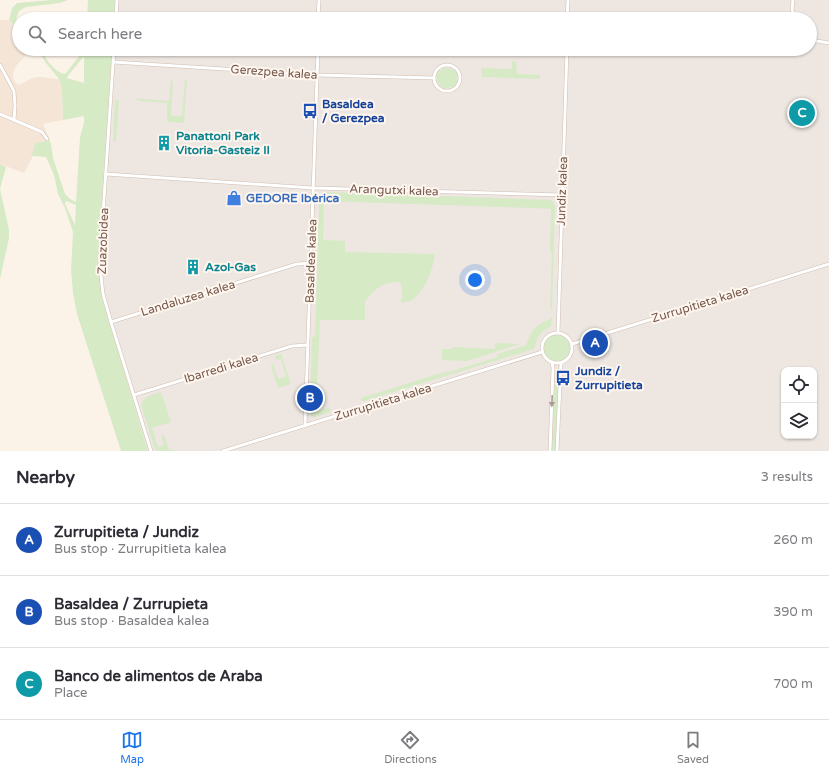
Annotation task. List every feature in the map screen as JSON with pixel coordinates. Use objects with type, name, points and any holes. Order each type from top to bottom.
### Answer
[{"type":"street","points":[[116,12],[117,0]]},
{"type":"street","points":[[318,12],[319,0]]},
{"type":"street","points":[[568,0],[568,12]]},
{"type":"street","points":[[793,0],[793,12]]},
{"type":"street","points":[[817,41],[829,43]]},
{"type":"street","name":"Zuazobidea","points":[[113,56],[101,252],[101,276],[103,294],[151,451]]},
{"type":"street","name":"Basaldea kalea","points":[[305,426],[318,56]]},
{"type":"street","name":"Jundiz kalea","points":[[558,333],[567,56]]},
{"type":"street","name":"Gerezpea kalea","points":[[113,62],[317,75],[434,78]]},
{"type":"street","points":[[0,65],[14,91],[14,120]]},
{"type":"street","points":[[446,65],[455,68],[460,76],[460,81],[455,89],[446,91],[441,90],[437,86],[434,78],[438,69],[446,65]]},
{"type":"street","points":[[0,114],[42,132],[47,139]]},
{"type":"street","name":"Arangutxi kalea","points":[[106,174],[313,188],[562,195]]},
{"type":"street","name":"Landaluzea kalea","points":[[111,322],[297,264],[311,263]]},
{"type":"street","name":"Zurrupitieta kalea","points":[[572,344],[829,264]]},
{"type":"street","points":[[558,333],[565,335],[572,344],[571,354],[567,360],[561,363],[552,362],[546,358],[542,352],[542,345],[545,339],[551,334],[558,333]]},
{"type":"street","name":"Ibarredi kalea","points":[[134,395],[292,346],[308,345]]},
{"type":"street","name":"Zurrupitieta kalea","points":[[223,451],[542,352]]},
{"type":"street","points":[[550,451],[552,362]]},
{"type":"street","points":[[558,451],[561,363]]},
{"type":"shaded area","points":[[115,0],[829,0],[829,451],[148,451],[107,317],[99,274],[98,257],[112,56],[817,56],[817,12],[114,12]]},
{"type":"shaded area","points":[[0,20],[9,20],[12,23],[12,56],[25,56],[16,66],[13,73],[15,82],[19,85],[32,78],[39,77],[58,79],[61,82],[63,120],[43,124],[48,136],[32,155],[33,156],[24,173],[0,164]]},
{"type":"green space","points":[[68,0],[60,3],[26,7],[19,12],[12,12],[12,23],[9,20],[12,8],[17,3]]},
{"type":"green space","points":[[88,0],[115,0],[114,12],[87,12]]},
{"type":"green space","points":[[42,56],[45,56],[48,62],[56,70],[65,74],[79,56],[84,56],[112,56],[98,257],[101,290],[148,451],[121,451],[77,314],[71,270],[73,232],[65,208],[58,194],[54,175],[46,157],[32,155],[35,143],[44,142],[48,136],[53,158],[65,194],[76,202],[80,137],[84,123],[84,116],[63,120],[61,84]],"holes":[[[84,56],[84,83],[67,78]],[[66,201],[76,205],[75,225],[65,204]]]},
{"type":"green space","points":[[512,61],[516,62],[517,74],[540,75],[540,79],[482,77],[481,68],[512,69]]},
{"type":"green space","points":[[444,68],[452,69],[457,72],[458,78],[455,86],[445,88],[440,86],[436,77],[439,71]]},
{"type":"green space","points":[[185,79],[187,79],[184,123],[168,122],[167,103],[140,101],[134,98],[169,101],[171,81],[173,81],[171,116],[182,116]]},
{"type":"green space","points":[[115,100],[119,100],[116,142],[113,142]]},
{"type":"green space","points":[[0,164],[6,167],[0,189]]},
{"type":"green space","points":[[0,189],[9,230],[9,238],[0,279]]},
{"type":"green space","points":[[327,192],[551,200],[555,206],[552,308],[550,310],[552,253],[550,252],[551,209],[324,201],[323,240],[345,241],[345,252],[435,254],[430,273],[424,287],[410,301],[401,303],[402,294],[400,282],[388,283],[376,289],[365,301],[365,320],[320,320],[316,407],[320,410],[328,408],[331,410],[330,412],[315,417],[312,416],[310,413],[312,413],[314,403],[310,402],[312,338],[315,336],[319,204],[321,196]]},
{"type":"green space","points":[[552,317],[551,326],[540,335],[534,349],[361,401],[361,398],[498,357],[497,354],[524,346],[535,328]]},
{"type":"green space","points":[[557,335],[566,339],[570,348],[566,357],[557,361],[548,357],[544,348],[548,339]]},
{"type":"green space","points":[[495,343],[520,344],[467,361],[442,359],[442,349],[452,349],[452,347],[495,349]]},
{"type":"green space","points":[[281,354],[291,384],[278,388],[271,365],[273,364],[278,379],[286,377],[281,359],[276,360],[275,356]]},
{"type":"green space","points":[[555,370],[558,370],[556,451],[552,451]]},
{"type":"green space","points":[[161,392],[171,422],[152,428],[158,447],[164,445],[161,436],[164,435],[169,450],[173,449],[174,451],[158,451],[155,449],[142,408],[145,398]]},
{"type":"place","name":"Basaldea / Gerezpea","points":[[310,111]]},
{"type":"place","name":"Banco de alimentos de Araba","points":[[802,113]]},
{"type":"place","name":"Panattoni Park Vitoria-Gasteiz II","points":[[164,143]]},
{"type":"place","name":"GEDORE Ibérica","points":[[234,198]]},
{"type":"place","name":"Azol-Gas","points":[[193,267]]},
{"type":"place","name":"Zurrupitieta / Jundiz","points":[[595,343]]},
{"type":"place","name":"Jundiz / Zurrupitieta","points":[[563,378]]},
{"type":"place","name":"Basaldea / Zurrupieta","points":[[310,398]]}]
